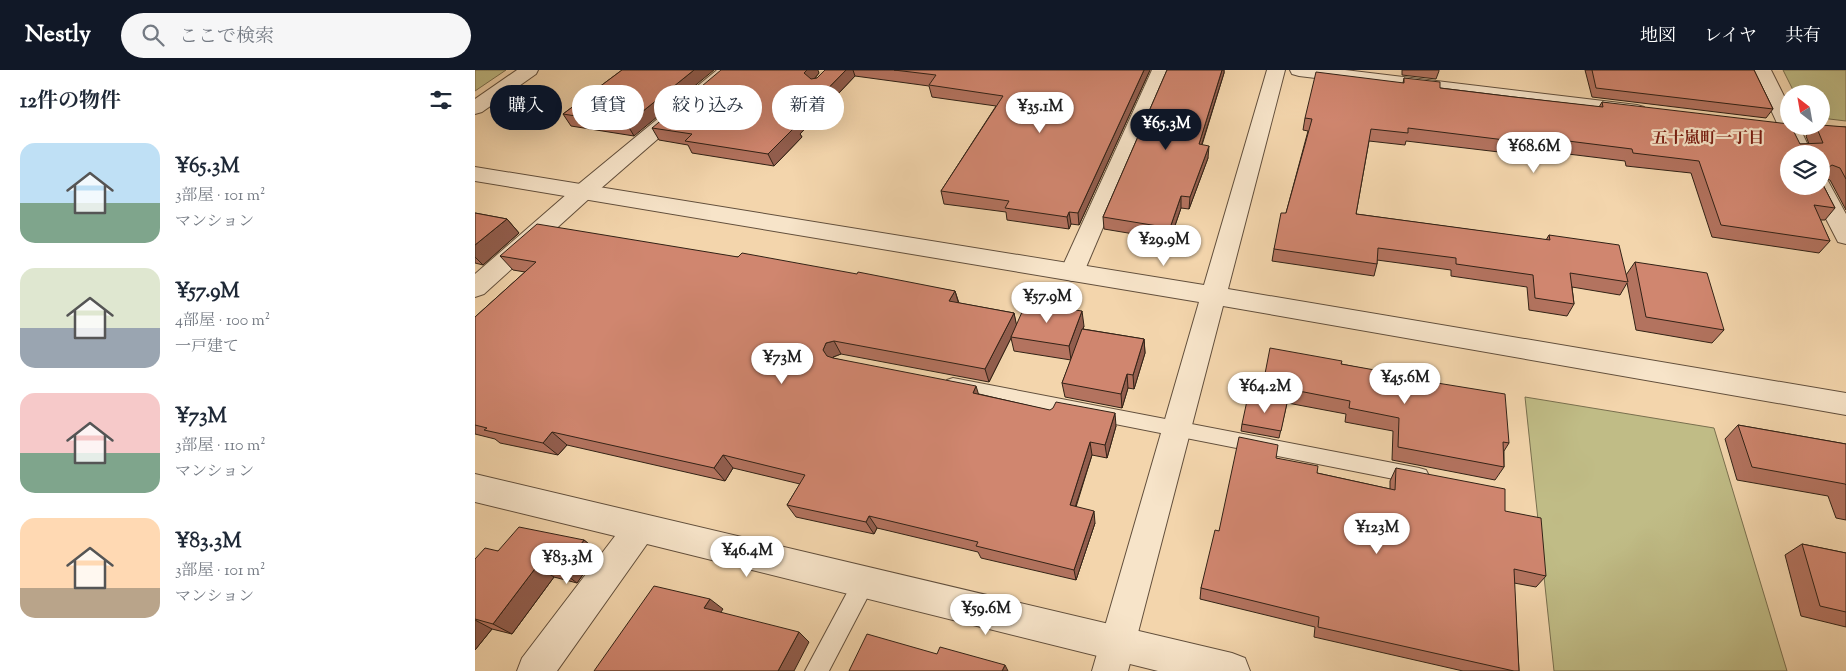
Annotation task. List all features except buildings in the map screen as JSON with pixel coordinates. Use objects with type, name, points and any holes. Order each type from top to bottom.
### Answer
[{"type":"street","points":[[475,108],[529,70]]},
{"type":"street","points":[[475,288],[583,192],[728,70]]},
{"type":"street","points":[[1072,272],[1161,70]]},
{"type":"street","points":[[1114,657],[1276,70]]},
{"type":"street","points":[[1299,70],[1652,113]]},
{"type":"street","points":[[1762,70],[1780,115]]},
{"type":"street","points":[[475,174],[1072,272],[1846,404]]},
{"type":"street","points":[[1825,195],[1846,236]]},
{"type":"street","points":[[475,488],[865,581],[1114,657],[1232,671]]},
{"type":"street","points":[[535,671],[640,528]]},
{"type":"lane","points":[[937,382],[1439,480]]},
{"type":"lane","points":[[817,671],[865,581]]},
{"type":"shaded area","points":[[475,70],[506,70],[475,91]]},
{"type":"shaded area","points":[[1783,70],[1846,70],[1846,121],[1830,119],[1830,85],[1790,85]]},
{"type":"shaded area","points":[[1525,397],[1714,428],[1787,671],[1554,671]]},
{"type":"district","name":"五十嵐町一丁目","points":[[1708,137]]}]
